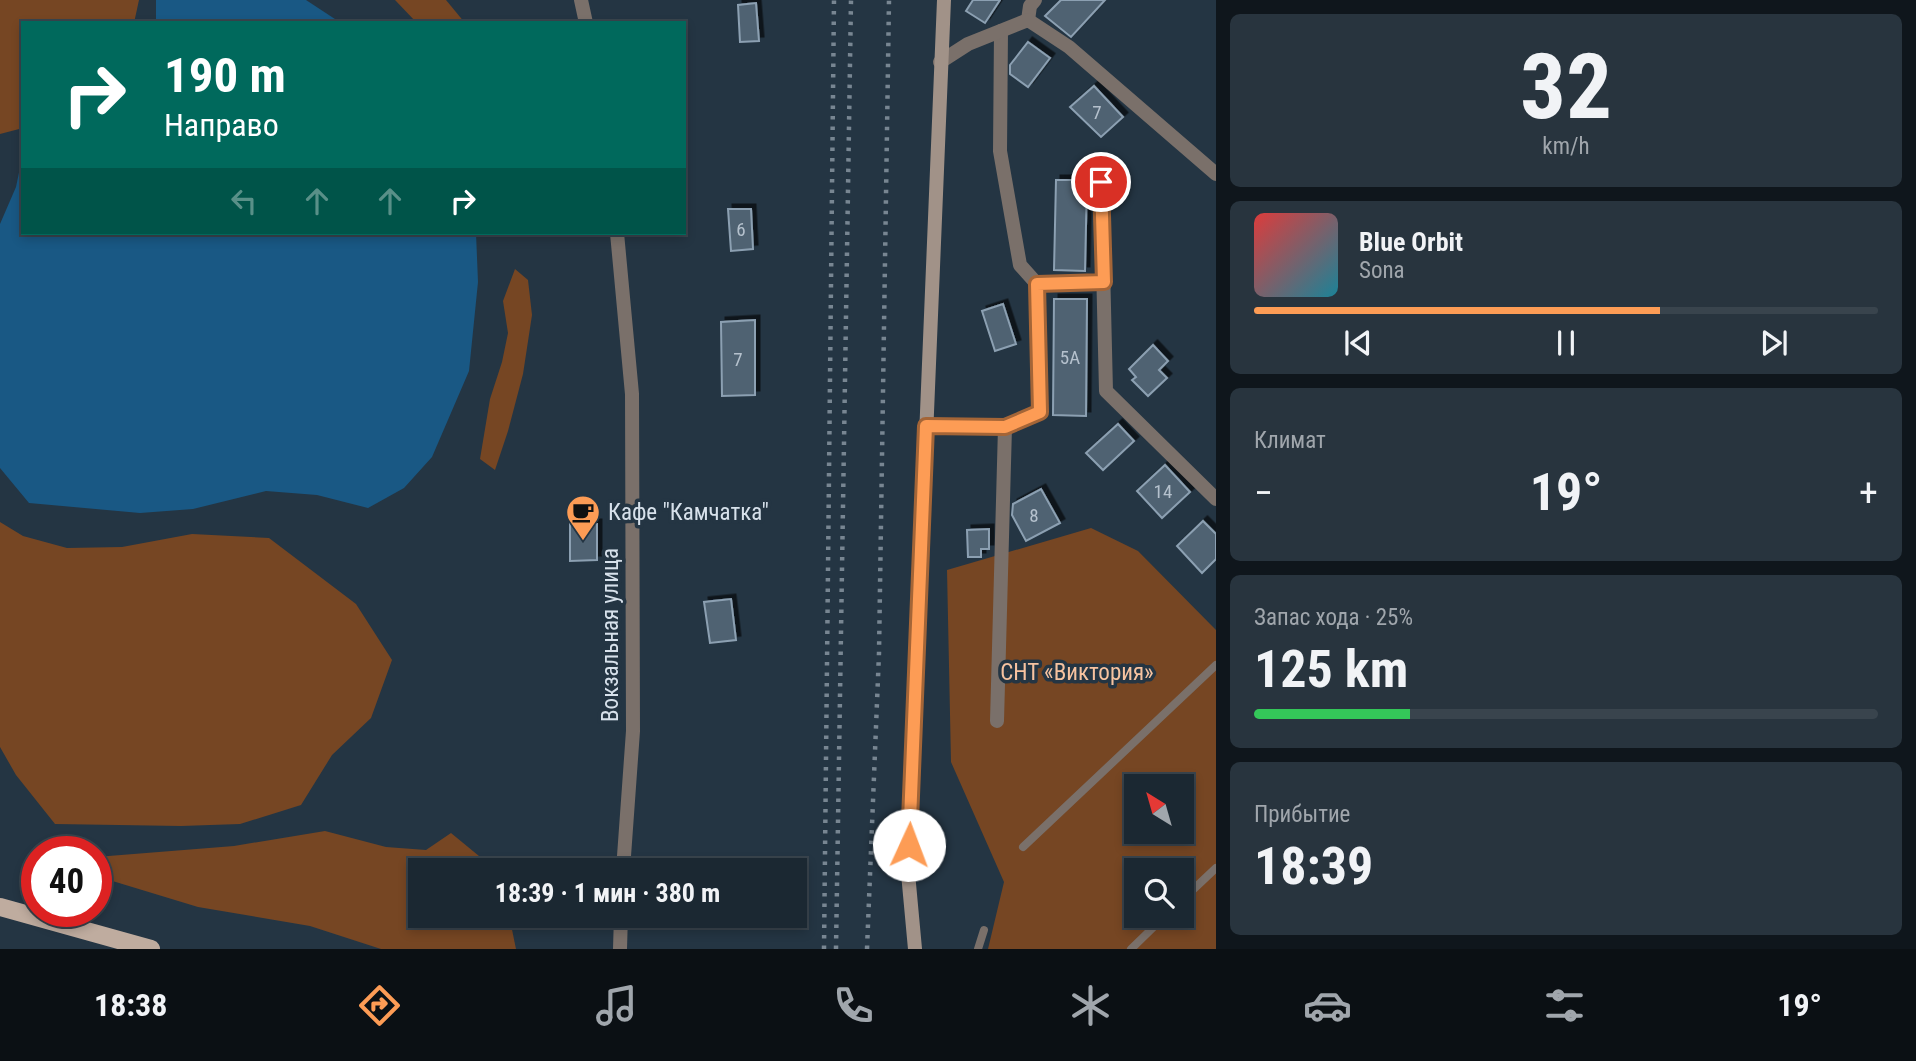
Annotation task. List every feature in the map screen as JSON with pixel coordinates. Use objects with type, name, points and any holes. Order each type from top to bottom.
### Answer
[{"type":"main road","points":[[0,907],[151,949]]},
{"type":"street","points":[[581,0],[586,21]]},
{"type":"street","points":[[915,949],[908,873],[944,0]]},
{"type":"street","points":[[1028,20],[1030,6],[1035,0]]},
{"type":"street","points":[[940,62],[968,44],[1028,20]]},
{"type":"street","points":[[1028,20],[1069,47],[1216,174]]},
{"type":"street","points":[[926,426],[1005,427],[1040,412],[1037,284],[1020,265],[1000,151],[1001,31]]},
{"type":"street","points":[[1101,182],[1106,391],[1216,499]]},
{"type":"street","name":"Вокзальная улица","points":[[617,235],[632,394],[633,731],[624,858]]},
{"type":"street","points":[[1037,284],[1104,282]]},
{"type":"street","points":[[998,721],[1005,427]]},
{"type":"street","points":[[620,949],[621,928]]},
{"type":"lane","points":[[1023,847],[1216,665]]},
{"type":"lane","points":[[1194,889],[1216,868]]},
{"type":"lane","points":[[1131,949],[1153,928]]},
{"type":"lane","points":[[978,949],[984,930]]},
{"type":"green space","points":[[0,0],[139,0],[134,21],[21,21],[21,129],[0,134]]},
{"type":"green space","points":[[395,0],[446,0],[463,21],[415,21]]},
{"type":"green space","points":[[515,269],[528,280],[532,315],[523,374],[495,470],[480,459],[490,399],[508,333],[503,301]]},
{"type":"green space","points":[[0,522],[23,536],[67,548],[122,547],[192,534],[269,538],[356,604],[392,660],[371,718],[332,755],[301,805],[240,824],[55,824],[16,775],[0,747]]},
{"type":"green space","name":"СНТ «Виктория»","points":[[1091,528],[1138,551],[1216,630],[1216,949],[988,949],[1004,882],[951,762],[947,570]]},
{"type":"green space","points":[[325,831],[386,847],[426,850],[451,833],[481,858],[408,858],[408,928],[512,928],[516,949],[381,949],[310,926],[198,907],[112,881],[112,856],[234,846]]},
{"type":"water","points":[[156,0],[306,0],[338,21],[156,21]]},
{"type":"water","points":[[21,163],[21,235],[476,235],[478,282],[469,371],[432,457],[404,488],[368,508],[317,495],[266,491],[193,509],[140,513],[29,503],[0,468],[0,224],[16,187]]},
{"type":"building","points":[[973,0],[1000,0],[985,23],[966,11]]},
{"type":"building","points":[[1061,0],[1105,0],[1071,37],[1045,16]]},
{"type":"building","points":[[756,3],[759,41],[740,42],[738,5]]},
{"type":"building","points":[[1028,42],[1050,58],[1028,87],[1010,74],[1010,65]]},
{"type":"building","points":[[1094,86],[1123,117],[1101,137],[1070,107]]},
{"type":"building","points":[[1056,180],[1087,180],[1085,271],[1054,270]]},
{"type":"building","points":[[728,209],[751,209],[753,249],[731,251]]},
{"type":"building","points":[[1054,299],[1087,299],[1086,416],[1053,415]]},
{"type":"building","points":[[1003,304],[1016,344],[995,351],[982,311]]},
{"type":"building","points":[[755,320],[755,395],[722,396],[721,322]]},
{"type":"building","points":[[1153,345],[1168,361],[1159,370],[1167,378],[1148,396],[1132,380],[1136,377],[1129,369]]},
{"type":"building","points":[[1118,424],[1134,441],[1103,470],[1086,453]]},
{"type":"building","points":[[1165,465],[1190,492],[1162,518],[1137,491]]},
{"type":"building","points":[[1041,489],[1060,523],[1026,541],[1012,515],[1013,504]]},
{"type":"building","points":[[1203,521],[1216,534],[1216,559],[1202,573],[1177,546]]},
{"type":"building","name":"Кафе \"Камчатка\"","points":[[570,524],[597,524],[597,560],[570,561]]},
{"type":"building","points":[[989,529],[989,549],[981,549],[981,557],[968,557],[967,530]]},
{"type":"building","points":[[731,599],[736,640],[710,643],[704,602]]},
{"type":"railway","points":[[824,949],[834,0]]},
{"type":"railway","points":[[836,949],[851,0]]},
{"type":"railway","points":[[867,949],[879,653],[889,0]]},
{"type":"place","name":"Кафе \"Камчатка\"","points":[[583,542]]},
{"type":"route","points":[[909,845],[926,426],[1005,427],[1040,412],[1037,284],[1104,282],[1101,182]]}]
